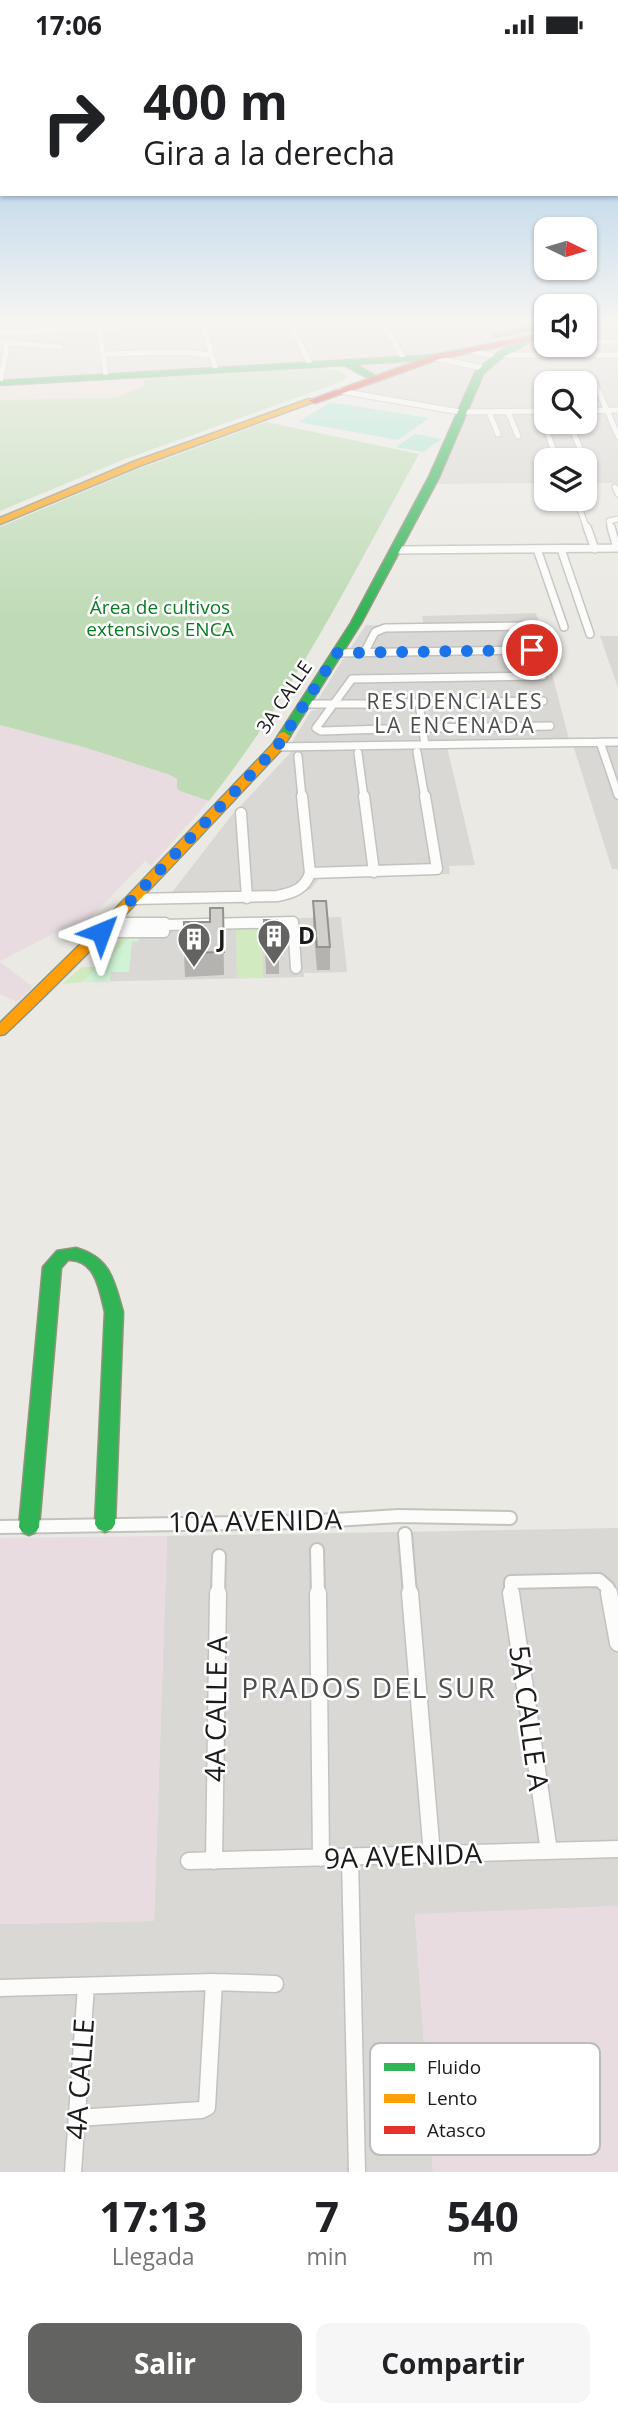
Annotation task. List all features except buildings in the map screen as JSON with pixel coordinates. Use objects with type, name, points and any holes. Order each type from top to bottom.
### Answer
[{"type":"main road","points":[[0,520],[136,464],[264,418]]},
{"type":"main road","name":"3A CALLE","points":[[0,1031],[137,896],[277,747],[337,653],[395,550],[433,477],[457,418]]},
{"type":"main road","points":[[29,1527],[52,1267],[63,1255],[78,1253],[88,1255],[95,1261],[109,1288],[114,1312],[105,1524]]},
{"type":"street","points":[[491,418],[498,434]]},
{"type":"street","points":[[510,418],[517,436]]},
{"type":"street","points":[[610,418],[618,436]]},
{"type":"street","points":[[615,487],[618,494]]},
{"type":"street","points":[[581,511],[595,549]]},
{"type":"street","points":[[395,550],[617,548],[609,521],[618,519]]},
{"type":"street","points":[[537,549],[564,627]]},
{"type":"street","points":[[561,549],[590,634]]},
{"type":"street","points":[[365,653],[375,632],[385,628],[530,626]]},
{"type":"street","points":[[337,653],[532,650]]},
{"type":"street","points":[[385,729],[321,730],[316,727],[352,679],[543,676]]},
{"type":"street","points":[[395,703],[543,701]]},
{"type":"street","points":[[419,703],[425,745]]},
{"type":"street","points":[[306,704],[380,704]]},
{"type":"street","points":[[422,728],[550,726]]},
{"type":"street","points":[[600,742],[617,789]]},
{"type":"street","points":[[277,747],[618,742]]},
{"type":"street","points":[[310,873],[433,870],[437,866],[417,752]]},
{"type":"street","points":[[358,753],[374,872]]},
{"type":"street","points":[[137,896],[189,900],[247,898],[290,894],[308,882],[310,873],[298,756]]},
{"type":"street","points":[[606,758],[618,758]]},
{"type":"street","points":[[241,813],[247,898]]},
{"type":"street","points":[[105,928],[293,922],[296,968]]},
{"type":"street","name":"10A AVENIDA","points":[[0,1527],[303,1522],[399,1516],[510,1518]]},
{"type":"street","points":[[405,1534],[432,1855]]},
{"type":"street","points":[[317,1550],[321,1858]]},
{"type":"street","name":"4A CALLE A","points":[[214,1861],[219,1556]]},
{"type":"street","name":"5A CALLE A","points":[[549,1851],[510,1585],[516,1580],[599,1580],[608,1588],[618,1643]]},
{"type":"street","name":"9A AVENIDA","points":[[189,1861],[618,1849]]},
{"type":"street","points":[[350,1858],[357,2172]]},
{"type":"street","points":[[0,1988],[214,1982],[275,1984]]},
{"type":"street","points":[[77,2118],[201,2110],[207,2107],[214,1982]]},
{"type":"street","name":"4A CALLE","points":[[73,2172],[86,1986]]},
{"type":"shaded area","points":[[465,418],[534,418],[534,434],[597,434],[597,418],[618,418],[618,483],[597,483],[597,448],[534,448],[534,483],[438,484]]},
{"type":"shaded area","points":[[536,613],[569,739],[296,745],[292,742],[311,711],[321,708],[319,698],[343,659],[354,656],[356,650],[351,647],[366,625],[424,626],[422,616]]},
{"type":"shaded area","points":[[600,636],[618,636],[618,688]]},
{"type":"shaded area","points":[[0,725],[88,748],[170,775],[177,779],[177,788],[180,791],[209,801],[151,866],[145,861],[78,931],[68,926],[0,961]]},
{"type":"shaded area","points":[[618,744],[618,869],[612,869],[573,745]]},
{"type":"shaded area","points":[[447,747],[475,865],[449,866],[450,874],[321,876],[311,889],[282,900],[163,904],[231,816],[293,750]]},
{"type":"shaded area","points":[[341,917],[347,972],[304,973],[304,977],[82,982],[144,922]]},
{"type":"shaded area","points":[[0,962],[33,987],[17,1002],[0,994]]},
{"type":"shaded area","name":"PRADOS DEL SUR","points":[[618,1528],[618,1906],[415,1915],[424,2043],[370,2043],[370,2155],[432,2155],[433,2172],[0,2172],[0,1924],[154,1921],[167,1536]]},
{"type":"shaded area","points":[[167,1536],[154,1921],[0,1924],[0,1538]]},
{"type":"shaded area","points":[[618,1906],[618,2172],[433,2172],[432,2155],[600,2155],[600,2043],[424,2043],[415,1914]]},
{"type":"green space","points":[[0,418],[240,418],[120,461],[0,511]]},
{"type":"green space","points":[[304,418],[429,418],[398,440],[298,422]]},
{"type":"green space","name":"Área de cultivos extensivos ENCA","points":[[266,422],[419,454],[295,676],[268,719],[209,801],[180,791],[177,788],[177,779],[170,775],[87,748],[0,725],[0,527],[133,471]]},
{"type":"green space","points":[[415,434],[442,439],[423,452],[396,447]]},
{"type":"green space","points":[[272,926],[272,940],[262,943],[263,978],[237,978],[236,927]]},
{"type":"green space","points":[[132,935],[82,982],[62,984],[82,967],[93,967],[121,939],[111,939]]},
{"type":"green space","points":[[132,935],[140,936],[139,941],[132,942],[129,972],[111,972],[110,981],[82,982]]},
{"type":"traffic: fast","points":[[284,736],[356,623],[434,477],[459,418]]},
{"type":"traffic: fast","points":[[29,1527],[52,1267],[63,1255],[76,1254],[94,1262],[105,1279],[114,1312],[105,1524]]},
{"type":"traffic: slow","points":[[0,521],[136,464],[264,418]]},
{"type":"traffic: slow","points":[[0,1031],[141,892],[277,747],[284,736]]},
{"type":"place","name":"D","points":[[274,966]]},
{"type":"place","name":"J","points":[[194,969]]},
{"type":"district","name":"RESIDENCIALES LA ENCENADA","points":[[455,714]]},
{"type":"district","name":"PRADOS DEL SUR","points":[[369,1688]]},
{"type":"route","points":[[101,932],[277,747],[337,653],[532,650]]}]
